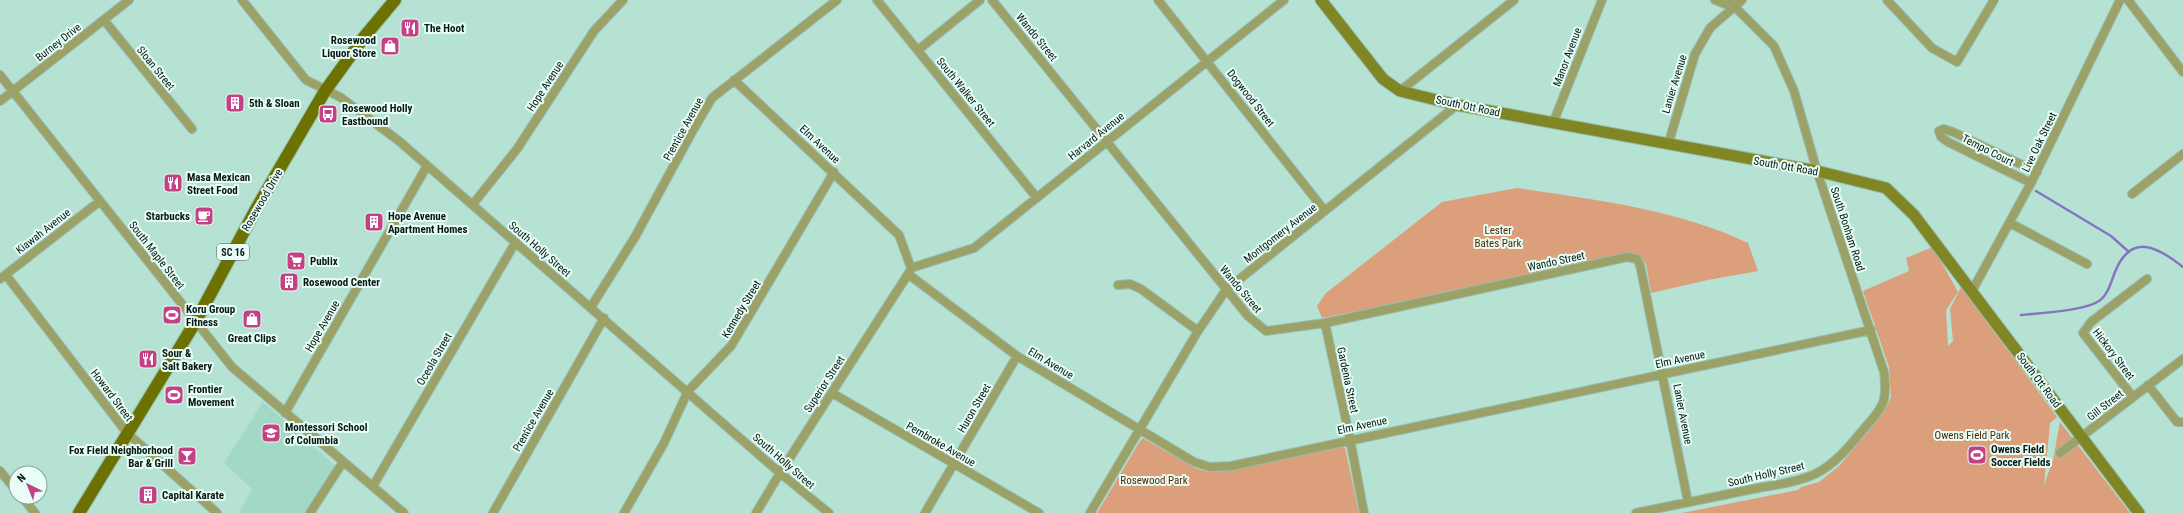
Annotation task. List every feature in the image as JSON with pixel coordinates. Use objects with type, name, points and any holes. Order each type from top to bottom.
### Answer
[{"type":"main road","name":"Rosewood Drive","points":[[80,513],[196,321],[256,209],[325,91],[364,37],[395,0]]},
{"type":"street","name":"Burney Drive","points":[[0,101],[129,0]]},
{"type":"street","name":"South Holly Street","points":[[242,0],[306,80],[325,91],[340,97],[399,141],[473,204],[515,243],[829,513]]},
{"type":"street","name":"Hope Avenue","points":[[473,204],[517,149],[594,31],[623,0]]},
{"type":"street","name":"Prentice Avenue","points":[[591,307],[635,237],[712,98],[837,0]]},
{"type":"street","name":"South Walker Street","points":[[878,0],[1037,198]]},
{"type":"street","points":[[918,50],[980,0]]},
{"type":"street","name":"Wando Street","points":[[992,0],[1226,290],[1248,316],[1266,331],[1324,323],[1627,257],[1637,260]]},
{"type":"street","name":"Dogwood Street","points":[[1158,0],[1208,61],[1325,211]]},
{"type":"street","name":"Harvard Avenue","points":[[910,271],[974,248],[1284,0]]},
{"type":"street","name":"South Ott Road","points":[[1321,0],[1383,79],[1400,91],[1457,105],[1668,145],[1817,171],[1886,188],[1914,215],[2139,513]]},
{"type":"street","points":[[1400,91],[1514,0]]},
{"type":"street","name":"Manor Avenue","points":[[1553,123],[1602,0]]},
{"type":"street","points":[[1715,0],[1733,7]]},
{"type":"street","name":"South Bonham Road","points":[[1728,0],[1733,7],[1774,46],[1794,91],[1817,171],[1884,372],[1886,392]]},
{"type":"street","name":"Lanier Avenue","points":[[1668,145],[1695,54],[1710,28],[1742,0]]},
{"type":"street","points":[[1887,0],[1932,48],[1957,62],[1994,0]]},
{"type":"street","name":"Live Oak Street","points":[[1972,291],[2037,172],[2120,0]]},
{"type":"street","points":[[2128,0],[2183,72]]},
{"type":"street","name":"Sloan Street","points":[[104,20],[192,129]]},
{"type":"street","name":"South Maple Street","points":[[0,75],[232,367],[404,513]]},
{"type":"street","name":"Elm Avenue","points":[[734,80],[834,172],[899,235],[910,271],[1017,356],[1194,462],[1212,467],[1231,466],[1350,439],[1871,330]]},
{"type":"street","name":"Montgomery Avenue","points":[[1090,513],[1198,331],[1226,290],[1457,105]]},
{"type":"street","name":"Tempo Court","points":[[2031,183],[1948,142],[1941,137],[1939,131],[1944,129],[1953,132],[2037,172]]},
{"type":"street","points":[[2132,194],[2183,154]]},
{"type":"street","name":"Hope Avenue","points":[[285,413],[427,166]]},
{"type":"street","name":"Kennedy Street","points":[[624,513],[664,443],[688,391],[731,346],[834,172]]},
{"type":"street","name":"Kiawah Avenue","points":[[3,277],[100,201]]},
{"type":"street","points":[[2010,223],[2087,264]]},
{"type":"street","name":"Oceola Street","points":[[373,486],[515,243]]},
{"type":"street","name":"Lanier Avenue","points":[[1637,260],[1640,265],[1664,374],[1688,502]]},
{"type":"street","name":"Superior Street","points":[[756,513],[780,472],[910,271]]},
{"type":"street","name":"Howard Street","points":[[3,277],[127,433],[217,513]]},
{"type":"street","name":"Hickory Street","points":[[2133,397],[2083,334],[2091,322],[2146,279]]},
{"type":"street","points":[[1118,285],[1130,284],[1141,289],[1198,331]]},
{"type":"street","name":"Prentice Avenue","points":[[493,513],[604,318]]},
{"type":"street","name":"Gardenia Street","points":[[1324,323],[1350,439],[1364,513]]},
{"type":"street","name":"Huron Street","points":[[925,513],[1017,356]]},
{"type":"street","name":"Gill Street","points":[[2060,453],[2183,359]]},
{"type":"street","points":[[2148,385],[2177,422],[2183,422]]},
{"type":"street","name":"South Holly Street","points":[[1636,513],[1790,482],[1815,474],[1828,466],[1850,445],[1877,413],[1884,402],[1886,392]]},
{"type":"street","name":"Pembroke Avenue","points":[[832,393],[1039,513]]},
{"type":"street","points":[[310,513],[343,462]]},
{"type":"street","points":[[0,471],[8,480]]},
{"type":"street","points":[[28,505],[35,513]]},
{"type":"shaded area","name":"Montessori School of Columbia","points":[[263,402],[339,469],[312,510],[317,513],[239,513],[252,489],[224,463]]},
{"type":"green space","name":"Lester Bates Park","points":[[1517,188],[1635,207],[1721,231],[1748,243],[1758,271],[1708,280],[1651,293],[1646,264],[1640,257],[1501,282],[1322,318],[1317,306],[1326,293],[1442,202]]},
{"type":"green space","name":"Owens Field Park","points":[[1933,247],[1958,292],[1946,310],[1948,346],[1953,341],[1950,309],[1961,287],[2057,417],[2050,423],[2044,485],[2053,460],[2060,422],[2130,513],[1682,513],[1798,490],[1801,487],[1819,482],[1839,466],[1882,415],[1891,397],[1889,367],[1863,291],[1909,271],[1906,258]]},
{"type":"green space","name":"Rosewood Park","points":[[1143,438],[1195,468],[1209,472],[1342,447],[1345,448],[1359,513],[1097,513]]},
{"type":"waterway","points":[[2036,191],[2111,236],[2129,252]]},
{"type":"waterway","points":[[2021,315],[2073,309],[2099,301],[2107,292],[2121,259],[2129,252],[2137,248],[2146,247],[2155,249],[2183,267]]},
{"type":"place","name":"The Hoot","points":[[410,28]]},
{"type":"place","name":"Rosewood Liquor Store","points":[[390,46]]},
{"type":"place","name":"5th & Sloan","points":[[235,103]]},
{"type":"place","name":"Rosewood Holly Eastbound","points":[[328,114]]},
{"type":"place","name":"Masa Mexican Street Food","points":[[173,183]]},
{"type":"place","name":"Starbucks","points":[[204,216]]},
{"type":"place","name":"Hope Avenue Apartment Homes","points":[[374,222]]},
{"type":"place","name":"Publix","points":[[296,261]]},
{"type":"place","name":"Rosewood Center","points":[[289,282]]},
{"type":"place","name":"Koru Group Fitness","points":[[172,315]]},
{"type":"place","name":"Great Clips","points":[[252,319]]},
{"type":"place","name":"Sour & Salt Bakery","points":[[148,359]]},
{"type":"place","name":"Frontier Movement","points":[[174,395]]},
{"type":"place","name":"Montessori School of Columbia","points":[[271,433]]},
{"type":"place","name":"Owens Field Soccer Fields","points":[[1977,455]]},
{"type":"place","name":"Fox Field Neighborhood Bar & Grill","points":[[187,456]]},
{"type":"place","name":"Capital Karate","points":[[148,495]]}]
